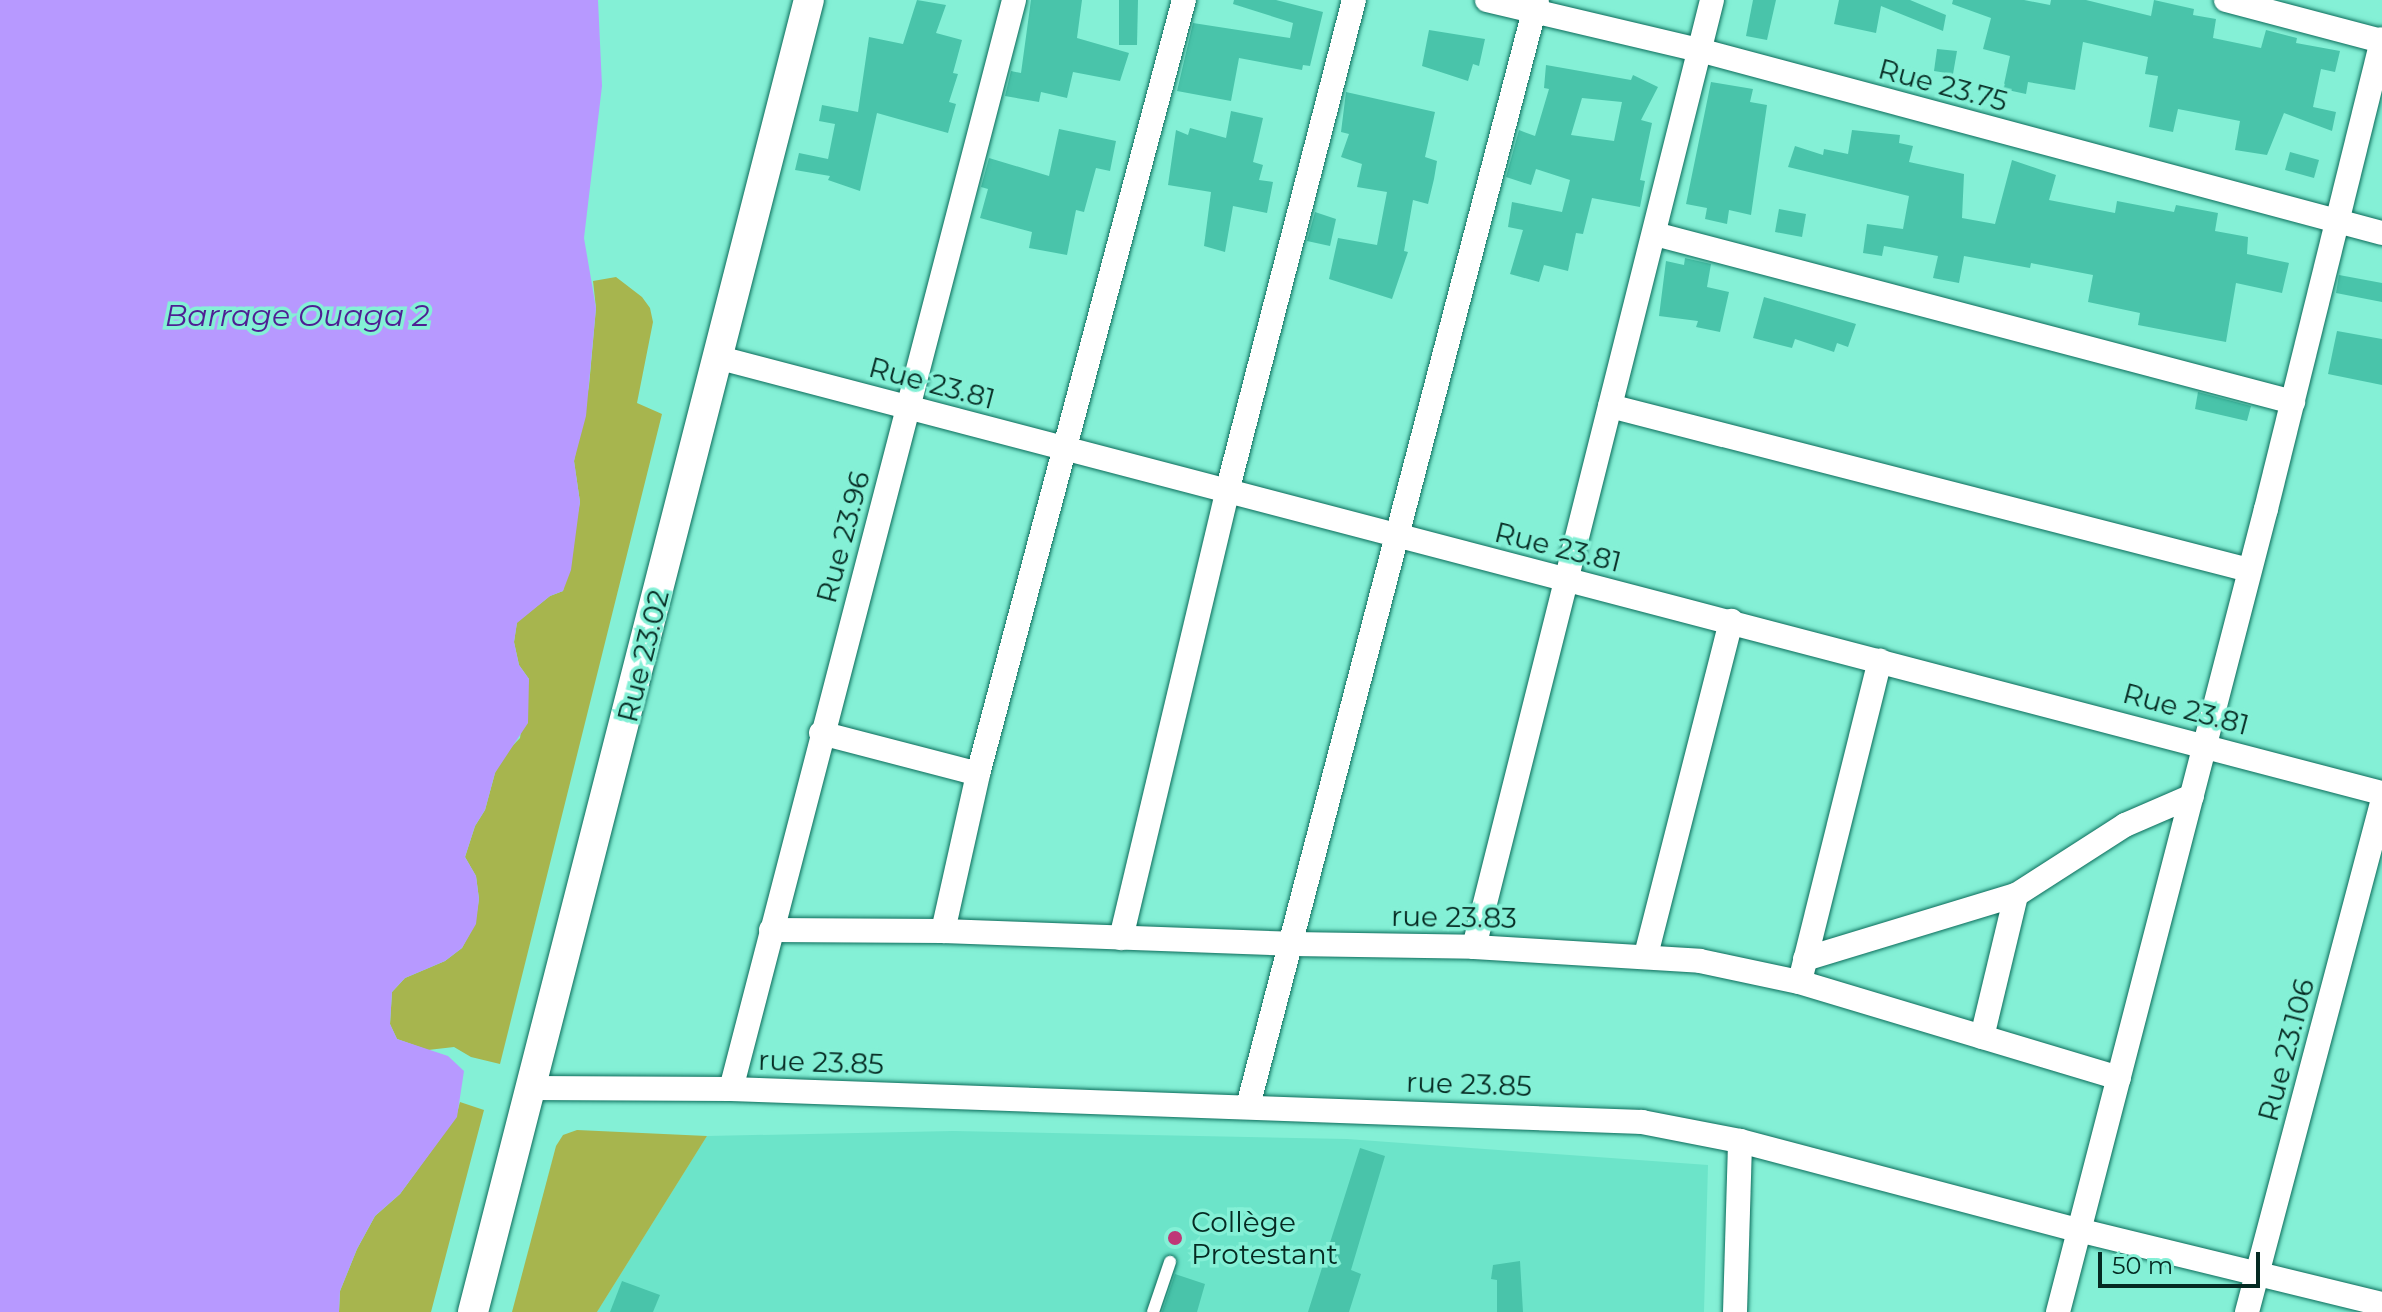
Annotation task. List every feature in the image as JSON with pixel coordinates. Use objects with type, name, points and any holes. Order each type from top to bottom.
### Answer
[{"type":"street","name":"Rue 23.02","points":[[473,1312],[720,358],[809,0]]},
{"type":"street","name":"Rue 23.96","points":[[731,1089],[821,733],[1014,0]]},
{"type":"street","points":[[943,931],[978,774],[1184,0]]},
{"type":"street","points":[[1121,938],[1227,492],[1354,0]]},
{"type":"street","name":"Rue 23.75","points":[[1487,0],[1536,6],[2382,233]]},
{"type":"street","points":[[1474,947],[1712,0]]},
{"type":"street","points":[[2058,1312],[2293,402],[2382,40],[2226,0]]},
{"type":"street","points":[[1248,1106],[1536,6]]},
{"type":"street","points":[[1655,234],[2293,402]]},
{"type":"street","name":"Rue 23.81","points":[[720,358],[1065,451],[2205,744],[2382,793]]},
{"type":"street","points":[[1610,406],[2249,570]]},
{"type":"street","points":[[1646,955],[1731,621]]},
{"type":"street","points":[[1802,971],[1880,661]]},
{"type":"street","points":[[821,733],[978,774]]},
{"type":"street","points":[[1802,971],[2016,895],[2134,820],[2192,796]]},
{"type":"street","name":"Rue 23.106","points":[[2247,1312],[2382,803]]},
{"type":"street","points":[[1982,1037],[2016,895]]},
{"type":"street","name":"rue 23.83","points":[[771,930],[943,931],[1292,944],[1474,947],[1646,955],[1742,968],[1802,971],[1982,1037],[2119,1078]]},
{"type":"street","name":"rue 23.85","points":[[531,1088],[731,1089],[1623,1120],[1740,1141],[2078,1230],[2382,1304]]},
{"type":"street","points":[[1735,1312],[1740,1141]]},
{"type":"lane","points":[[1153,1312],[1170,1262]]},
{"type":"shaded area","points":[[616,277],[642,297],[650,308],[653,322],[637,403],[662,414],[500,1064],[471,1057],[454,1047],[428,1050],[397,1039],[390,1024],[392,992],[405,978],[445,961],[462,948],[475,924],[479,899],[476,876],[465,857],[475,826],[485,810],[495,773],[503,756],[520,738],[529,679],[519,665],[514,642],[517,622],[550,596],[563,591],[580,502],[574,461],[589,386],[596,308],[593,281]]},
{"type":"shaded area","points":[[460,1102],[484,1110],[431,1312],[339,1312],[340,1291],[375,1216],[400,1194],[456,1117]]},
{"type":"shaded area","points":[[577,1130],[707,1136],[597,1312],[512,1312],[556,1146],[563,1135]]},
{"type":"shaded area","name":"Collège Protestant","points":[[953,1131],[1347,1139],[1708,1165],[1704,1312],[597,1312],[707,1136]]},
{"type":"water","name":"Barrage Ouaga 2","points":[[0,0],[598,0],[602,86],[584,238],[596,308],[586,416],[574,461],[580,502],[571,570],[563,591],[550,596],[517,623],[514,642],[519,665],[529,679],[528,723],[495,773],[485,810],[475,826],[465,857],[476,876],[479,899],[476,924],[462,948],[445,961],[405,978],[392,992],[390,1024],[397,1039],[448,1056],[464,1071],[457,1117],[400,1194],[375,1216],[340,1291],[339,1312],[0,1312]]},
{"type":"building","points":[[917,0],[946,5],[936,33],[962,40],[953,73],[958,74],[949,102],[956,104],[948,133],[877,113],[860,191],[828,180],[830,176],[795,170],[799,153],[828,159],[835,124],[819,121],[822,105],[858,112],[869,37],[903,44]]},
{"type":"building","points":[[1031,0],[1082,0],[1077,38],[1129,53],[1120,81],[1073,72],[1067,98],[1041,92],[1039,102],[1005,96],[1011,71],[1021,73]]},
{"type":"building","points":[[1119,0],[1138,0],[1137,45],[1119,45]]},
{"type":"building","points":[[1234,0],[1276,0],[1323,12],[1310,66],[1303,65],[1302,70],[1239,58],[1231,101],[1177,91],[1193,23],[1290,38],[1293,23],[1233,4]]},
{"type":"building","points":[[1753,0],[1776,0],[1767,40],[1746,36]]},
{"type":"building","points":[[1839,0],[1910,0],[1946,15],[1943,31],[1881,6],[1876,33],[1834,24]]},
{"type":"building","points":[[1953,0],[2024,0],[2050,5],[2051,0],[2086,0],[2151,16],[2154,0],[2194,9],[2193,15],[2216,19],[2213,38],[2261,48],[2266,30],[2297,38],[2296,43],[2340,51],[2335,72],[2321,69],[2313,107],[2336,112],[2332,131],[2284,113],[2267,155],[2235,150],[2240,121],[2178,109],[2173,132],[2149,127],[2158,76],[2145,74],[2148,57],[2083,42],[2075,90],[2028,82],[2026,94],[2003,89],[2010,56],[1983,49],[1991,18],[1952,4]]},
{"type":"building","points":[[1429,30],[1485,39],[1479,66],[1473,64],[1468,81],[1422,66]]},
{"type":"building","points":[[1937,49],[1957,51],[1953,74],[1934,71]]},
{"type":"building","points":[[1546,65],[1631,80],[1633,75],[1658,87],[1641,120],[1652,123],[1640,180],[1645,181],[1640,207],[1592,198],[1583,234],[1576,233],[1568,271],[1544,265],[1539,282],[1510,274],[1523,230],[1508,227],[1512,202],[1562,212],[1570,180],[1536,169],[1531,185],[1506,177],[1519,130],[1535,136],[1549,89],[1544,88]],"holes":[[[1582,98],[1622,102],[1614,141],[1571,135]]]},
{"type":"building","points":[[1711,82],[1753,89],[1750,102],[1767,105],[1751,215],[1729,210],[1727,224],[1705,219],[1707,208],[1686,204]]},
{"type":"building","points":[[1346,92],[1435,112],[1425,157],[1437,161],[1434,179],[1428,204],[1413,200],[1404,251],[1408,252],[1392,299],[1329,279],[1338,238],[1377,245],[1387,192],[1357,187],[1362,164],[1341,157],[1349,134],[1341,132]]},
{"type":"building","points":[[1231,111],[1263,118],[1253,162],[1263,165],[1259,180],[1273,182],[1267,213],[1233,206],[1225,252],[1204,246],[1211,192],[1168,185],[1176,130],[1188,135],[1190,128],[1226,138]]},
{"type":"building","points":[[1059,129],[1116,141],[1110,171],[1096,168],[1084,212],[1076,210],[1067,255],[1029,248],[1032,232],[980,218],[988,189],[981,187],[989,158],[1049,176]]},
{"type":"building","points":[[1852,130],[1900,135],[1899,143],[1913,146],[1909,162],[1964,174],[1962,218],[1995,224],[2012,160],[2056,175],[2049,200],[2115,213],[2117,201],[2174,212],[2176,205],[2218,213],[2215,231],[2248,237],[2247,254],[2289,263],[2282,293],[2236,283],[2226,342],[2138,325],[2140,313],[2088,302],[2093,275],[2031,263],[2030,268],[1964,256],[1959,283],[1933,278],[1938,256],[1884,246],[1882,256],[1863,253],[1867,224],[1903,229],[1909,196],[1788,167],[1795,146],[1823,155],[1824,149],[1848,154]]},
{"type":"building","points":[[2290,152],[2319,160],[2314,178],[2285,170]]},
{"type":"building","points":[[1779,209],[1806,214],[1802,237],[1775,232]]},
{"type":"building","points":[[1315,212],[1336,219],[1330,246],[1307,241]]},
{"type":"building","points":[[1685,258],[1711,264],[1707,287],[1729,292],[1720,332],[1696,327],[1698,321],[1659,316],[1666,261],[1684,265]]},
{"type":"building","points":[[2339,275],[2382,283],[2382,302],[2336,293]]},
{"type":"building","points":[[1764,297],[1856,324],[1848,347],[1837,343],[1834,352],[1795,339],[1792,348],[1753,338]]},
{"type":"building","points":[[2337,331],[2382,339],[2382,385],[2328,374]]},
{"type":"building","points":[[2198,392],[2251,406],[2247,421],[2195,409]]},
{"type":"building","points":[[1360,1148],[1385,1156],[1351,1270],[1361,1274],[1349,1312],[1308,1312]]},
{"type":"building","points":[[1520,1261],[1523,1312],[1497,1312],[1497,1280],[1491,1279],[1493,1265]]},
{"type":"building","points":[[1175,1274],[1205,1284],[1197,1312],[1162,1312]]},
{"type":"building","points":[[622,1281],[660,1295],[653,1312],[610,1312]]},
{"type":"place","name":"Collège Protestant","points":[[1175,1238]]}]
